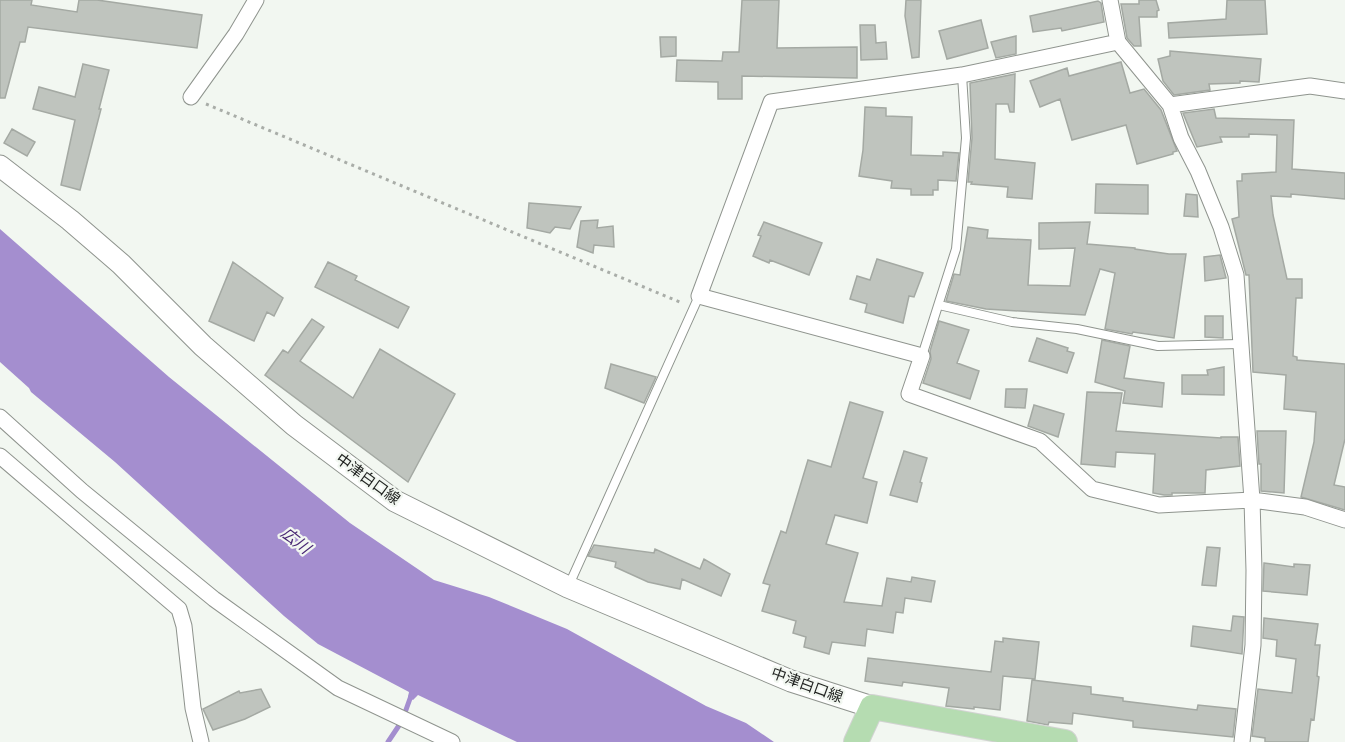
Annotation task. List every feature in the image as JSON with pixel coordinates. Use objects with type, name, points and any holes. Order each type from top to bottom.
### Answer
[{"type":"main road","name":"中津白口線","points":[[0,166],[70,220],[121,264],[203,346],[294,425],[395,501],[568,587],[791,681],[872,707]]},
{"type":"main road","points":[[857,739],[872,707],[1065,742]]},
{"type":"street","points":[[191,97],[236,34],[256,0]]},
{"type":"street","points":[[1110,0],[1118,42],[1170,105],[1181,138],[1198,171],[1221,227],[1236,275],[1239,344],[1252,500],[1254,570],[1253,645],[1242,742]]},
{"type":"street","points":[[1118,42],[962,75],[771,102],[696,302],[922,356],[909,394],[1040,441],[1092,489],[1159,505],[1252,500],[1305,507],[1345,520]]},
{"type":"street","points":[[1170,105],[1310,86],[1345,91]]},
{"type":"street","points":[[0,417],[82,491],[214,599],[338,688],[452,742]]},
{"type":"street","points":[[0,456],[178,609],[184,626],[193,708],[201,742]]},
{"type":"lane","points":[[922,356],[956,249],[966,138],[962,75]]},
{"type":"lane","points":[[568,587],[696,302]]},
{"type":"lane","points":[[939,305],[1012,322],[1077,329],[1158,346],[1239,344]]},
{"type":"path","points":[[191,97],[696,302]]},
{"type":"water","name":"広川","points":[[0,229],[169,377],[350,523],[434,580],[489,597],[567,629],[706,706],[746,723],[774,742],[517,742],[418,695],[413,700],[408,697],[409,692],[318,644],[284,616],[115,462],[31,392],[0,362]]},
{"type":"building","points":[[0,0],[32,0],[31,5],[77,12],[79,0],[97,0],[202,15],[197,48],[28,27],[25,42],[20,42],[5,98],[0,98]]},
{"type":"building","points":[[742,0],[779,0],[777,48],[857,47],[857,78],[742,76],[742,99],[718,99],[718,82],[676,81],[677,60],[722,61],[723,52],[739,52]]},
{"type":"building","points":[[906,0],[921,0],[919,57],[912,58],[905,16]]},
{"type":"building","points":[[1139,0],[1156,0],[1159,10],[1157,17],[1139,17],[1141,46],[1134,46],[1127,38],[1121,4],[1139,4]]},
{"type":"building","points":[[1227,0],[1265,0],[1267,34],[1169,38],[1168,23],[1226,19]]},
{"type":"building","points":[[1098,1],[1101,3],[1104,22],[1062,31],[1061,28],[1033,32],[1030,16]]},
{"type":"building","points":[[981,20],[988,48],[947,59],[939,31]]},
{"type":"building","points":[[860,25],[875,25],[876,43],[886,42],[887,59],[861,60]]},
{"type":"building","points":[[1016,36],[1016,54],[996,58],[991,42]]},
{"type":"building","points":[[660,37],[676,37],[676,56],[661,57]]},
{"type":"building","points":[[1170,51],[1261,59],[1259,82],[1209,84],[1210,90],[1174,95],[1163,81],[1158,59],[1170,56]]},
{"type":"building","points":[[1121,62],[1130,93],[1144,89],[1161,110],[1177,151],[1173,154],[1137,164],[1126,125],[1072,140],[1060,99],[1040,107],[1030,81],[1067,68],[1069,76]]},
{"type":"building","points":[[83,64],[109,70],[80,190],[61,185],[75,120],[33,109],[39,87],[75,97]]},
{"type":"building","points":[[1015,74],[1014,112],[1010,112],[1008,104],[996,104],[995,159],[1035,163],[1032,199],[1007,197],[1008,187],[968,182],[972,138],[970,83]]},
{"type":"building","points":[[865,107],[886,108],[886,116],[912,117],[911,155],[943,156],[943,152],[959,153],[956,181],[938,180],[938,190],[933,190],[933,195],[911,195],[911,189],[891,188],[892,181],[859,176]]},
{"type":"building","points":[[1214,109],[1216,118],[1294,120],[1292,169],[1345,173],[1345,199],[1291,194],[1291,197],[1271,196],[1287,279],[1302,279],[1302,298],[1296,298],[1293,356],[1297,357],[1297,360],[1345,364],[1345,439],[1334,485],[1345,487],[1345,510],[1301,497],[1314,442],[1316,412],[1284,409],[1286,375],[1253,372],[1249,275],[1246,275],[1232,219],[1239,217],[1237,181],[1242,181],[1242,174],[1276,172],[1277,135],[1249,134],[1249,137],[1220,137],[1222,142],[1197,147],[1183,113]]},
{"type":"building","points":[[12,129],[35,142],[27,156],[4,143]]},
{"type":"building","points":[[1096,184],[1148,185],[1148,214],[1095,213]]},
{"type":"building","points":[[1186,194],[1197,195],[1198,217],[1184,216]]},
{"type":"building","points":[[529,203],[581,207],[570,229],[555,227],[550,233],[527,228]]},
{"type":"building","points":[[598,220],[597,228],[613,226],[614,247],[594,245],[593,253],[577,247],[581,221]]},
{"type":"building","points":[[764,222],[822,243],[809,275],[753,256]]},
{"type":"building","points":[[1090,222],[1087,244],[1186,254],[1174,338],[1105,329],[1115,273],[1100,269],[1085,315],[986,309],[946,301],[954,274],[960,275],[968,227],[988,230],[987,238],[1031,240],[1028,285],[1070,286],[1075,248],[1039,249],[1039,223]]},
{"type":"building","points":[[1220,255],[1226,278],[1205,281],[1204,257]]},
{"type":"building","points":[[877,259],[923,273],[914,297],[909,296],[903,323],[865,312],[867,304],[850,299],[857,276],[870,280]]},
{"type":"building","points":[[233,262],[283,298],[274,316],[267,312],[254,341],[209,321]]},
{"type":"building","points":[[328,262],[357,276],[355,280],[409,307],[398,328],[315,287]]},
{"type":"building","points":[[1205,316],[1223,316],[1223,338],[1205,337]]},
{"type":"building","points":[[312,319],[324,327],[300,361],[353,398],[380,349],[455,394],[408,482],[265,375],[283,350],[288,353]]},
{"type":"building","points":[[939,321],[969,330],[957,363],[979,371],[970,399],[923,383]]},
{"type":"building","points":[[1037,338],[1068,348],[1067,351],[1074,353],[1067,373],[1029,361]]},
{"type":"building","points":[[1102,340],[1130,346],[1124,378],[1164,383],[1162,407],[1123,403],[1125,391],[1095,382]]},
{"type":"building","points":[[611,364],[656,377],[644,403],[605,388]]},
{"type":"building","points":[[1224,367],[1224,395],[1182,394],[1182,375],[1208,375],[1207,370]]},
{"type":"building","points":[[1006,389],[1027,389],[1025,408],[1005,407]]},
{"type":"building","points":[[1087,392],[1122,393],[1116,431],[1221,438],[1238,437],[1240,466],[1206,470],[1205,493],[1164,495],[1153,493],[1155,454],[1116,452],[1115,467],[1081,464]]},
{"type":"building","points":[[850,402],[883,412],[863,478],[877,482],[867,523],[835,515],[826,544],[858,553],[844,602],[882,606],[887,578],[911,582],[912,577],[935,581],[931,602],[905,598],[903,613],[896,612],[893,633],[867,629],[865,646],[832,642],[829,654],[804,647],[806,637],[793,633],[796,621],[762,611],[770,585],[763,583],[781,531],[786,533],[808,460],[831,467]]},
{"type":"building","points":[[1034,405],[1064,414],[1058,437],[1028,426]]},
{"type":"building","points":[[1257,431],[1286,431],[1284,493],[1261,491]]},
{"type":"building","points":[[904,451],[927,458],[917,502],[890,495]]},
{"type":"building","points":[[594,545],[654,553],[655,549],[700,569],[704,559],[730,574],[721,596],[682,579],[680,589],[648,582],[615,567],[616,562],[588,556]]},
{"type":"building","points":[[1207,547],[1220,548],[1216,586],[1202,585]]},
{"type":"building","points":[[1264,563],[1294,567],[1294,564],[1310,565],[1307,595],[1263,591]]},
{"type":"building","points":[[1233,616],[1244,617],[1242,654],[1191,646],[1193,626],[1231,631]]},
{"type":"building","points":[[1264,618],[1318,624],[1315,645],[1320,645],[1317,676],[1319,677],[1314,720],[1311,719],[1308,742],[1265,742],[1265,738],[1252,736],[1258,689],[1292,693],[1296,659],[1276,656],[1277,640],[1263,638]]},
{"type":"building","points":[[1003,638],[1039,642],[1035,679],[1003,676],[1000,710],[946,706],[949,688],[903,682],[902,686],[865,681],[868,658],[991,672],[995,641],[1003,642]]},
{"type":"building","points":[[1032,680],[1091,687],[1091,694],[1123,698],[1123,701],[1197,710],[1198,705],[1236,709],[1233,737],[1133,727],[1133,721],[1073,713],[1072,724],[1049,722],[1048,725],[1027,721]]},
{"type":"building","points":[[261,689],[270,707],[213,730],[203,709],[239,691],[240,693]]},
{"type":"waterway","points":[[388,742],[402,721],[412,693]]}]
